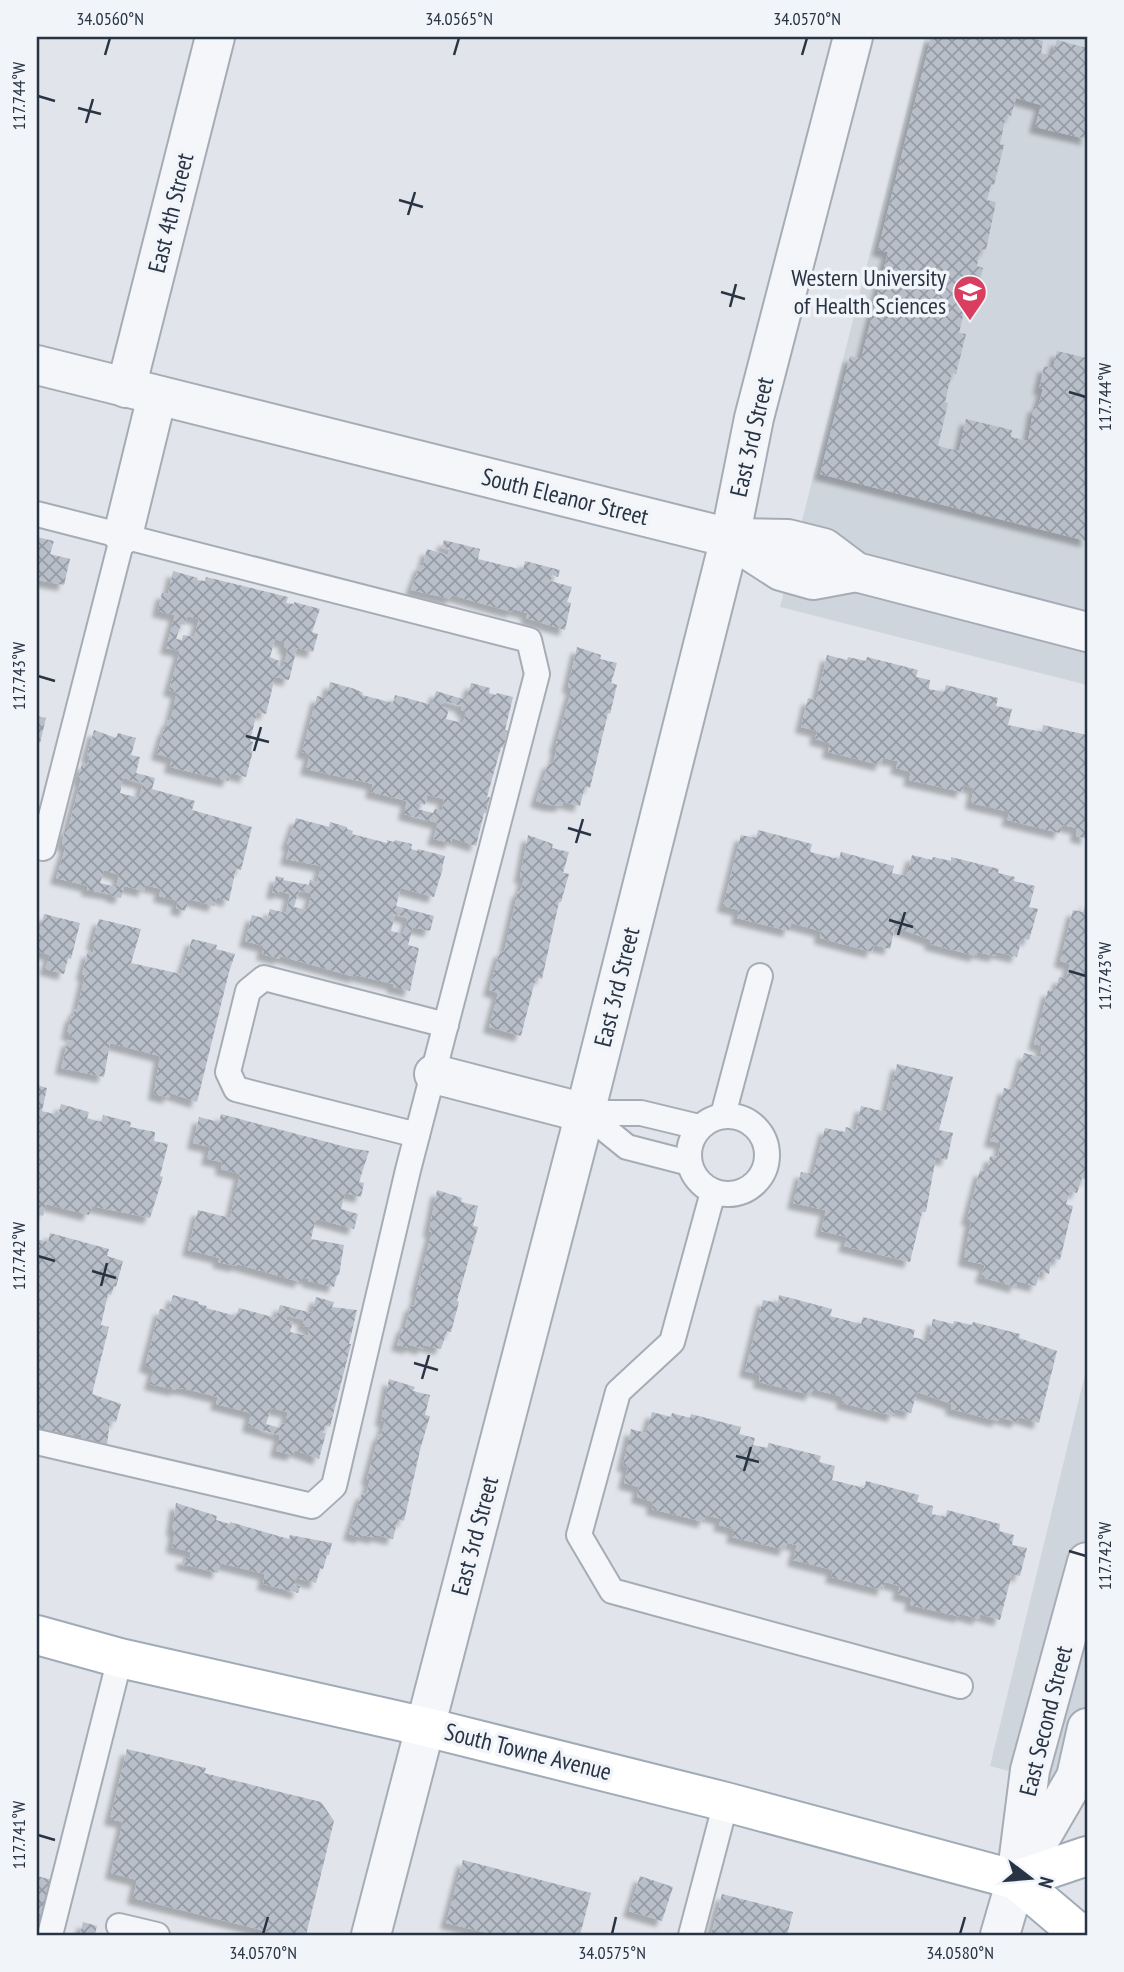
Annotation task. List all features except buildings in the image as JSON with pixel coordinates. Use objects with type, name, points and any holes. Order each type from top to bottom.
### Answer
[{"type":"main road","name":"South Towne Avenue","points":[[37,1634],[120,1658],[426,1727],[726,1802],[1016,1880]]},
{"type":"main road","points":[[1016,1880],[1087,1856]]},
{"type":"main road","points":[[1016,1880],[1075,1930],[1087,1933]]},
{"type":"street","name":"East 4th Street","points":[[123,535],[142,392],[215,37]]},
{"type":"street","name":"East 3rd Street","points":[[371,1935],[585,1113],[730,538],[754,418],[853,37]]},
{"type":"street","name":"South Eleanor Street","points":[[37,365],[730,538],[781,571],[813,580],[856,572],[1087,632]]},
{"type":"street","points":[[434,1074],[585,1113]]},
{"type":"street","name":"East Second Street","points":[[1016,1880],[1030,1770],[1087,1562]]},
{"type":"street","name":"East Second Street","points":[[1016,1880],[1076,1777],[1087,1728]]},
{"type":"street","points":[[1000,1935],[1016,1880]]},
{"type":"lane","points":[[37,514],[529,640],[537,674],[417,1135],[334,1486],[312,1506],[37,1442]]},
{"type":"lane","points":[[43,848],[123,535]]},
{"type":"lane","points":[[723,1115],[760,976]]},
{"type":"lane","points":[[417,1135],[236,1089],[228,1072],[248,991],[264,978],[446,1026]]},
{"type":"lane","points":[[585,1113],[641,1112],[699,1127]]},
{"type":"lane","points":[[585,1113],[627,1147],[689,1163]]},
{"type":"lane","points":[[723,1115],[736,1115],[758,1129],[768,1154],[760,1179],[750,1188],[725,1195],[702,1185],[689,1163],[692,1138],[699,1127],[710,1119],[723,1115]]},
{"type":"lane","points":[[713,1192],[672,1342],[618,1392],[579,1535],[612,1591],[960,1686]]},
{"type":"lane","points":[[50,1935],[120,1658]]},
{"type":"lane","points":[[691,1935],[726,1802]]},
{"type":"lane","points":[[119,1926],[157,1935]]},
{"type":"shaded area","name":"Western University of Health Sciences","points":[[925,37],[1087,37],[1087,685],[780,607]]},
{"type":"shaded area","points":[[1087,1366],[1087,1792],[990,1766]]},
{"type":"place","name":"Western University of Health Sciences","points":[[970,322]]}]
